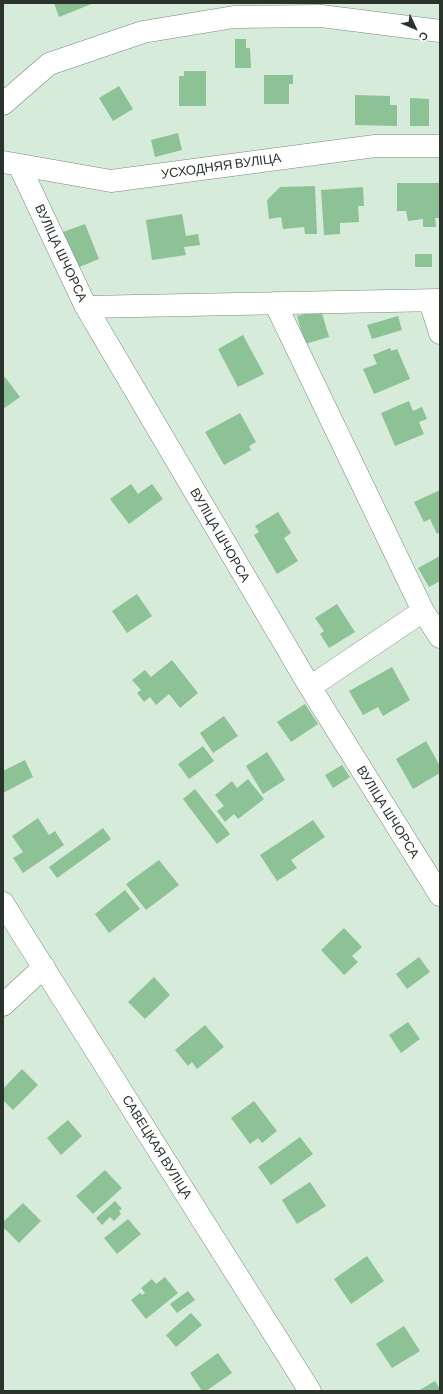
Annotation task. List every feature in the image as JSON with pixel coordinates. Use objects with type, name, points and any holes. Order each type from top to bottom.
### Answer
[{"type":"street","points":[[3,104],[49,64],[143,32],[234,17],[321,16],[440,31]]},
{"type":"street","name":"УСХОДНЯЯ ВУЛІЦА","points":[[11,163],[110,181],[375,146],[440,146]]},
{"type":"street","name":"ВУЛІЦА ШЧОРСА","points":[[11,163],[86,306],[310,687],[440,895]]},
{"type":"street","points":[[86,306],[435,300],[440,334]]},
{"type":"street","points":[[274,303],[423,611],[440,637]]},
{"type":"street","points":[[310,687],[423,611]]},
{"type":"street","name":"САВЕЦКАЯ ВУЛІЦА","points":[[3,902],[310,1391]]},
{"type":"street","points":[[3,1005],[44,967]]},
{"type":"building","points":[[54,3],[94,3],[59,17]]},
{"type":"building","points":[[235,39],[246,39],[246,48],[250,48],[251,68],[235,68]]},
{"type":"building","points":[[184,71],[206,71],[206,106],[179,106],[179,76],[184,76]]},
{"type":"building","points":[[264,75],[293,75],[293,84],[289,84],[289,104],[264,104]]},
{"type":"building","points":[[119,86],[133,109],[113,121],[99,98]]},
{"type":"building","points":[[355,95],[390,96],[390,105],[397,105],[397,126],[355,125]]},
{"type":"building","points":[[410,98],[429,99],[429,126],[410,126]]},
{"type":"building","points":[[178,133],[182,150],[155,157],[151,140]]},
{"type":"building","points":[[397,183],[440,183],[440,218],[435,218],[436,227],[423,227],[423,219],[408,221],[406,211],[397,211]]},
{"type":"building","points":[[315,186],[317,234],[305,234],[304,227],[283,229],[281,217],[269,219],[267,200],[280,187]]},
{"type":"building","points":[[363,187],[364,206],[358,206],[359,222],[340,223],[340,234],[324,235],[321,190]]},
{"type":"building","points":[[182,214],[186,236],[198,234],[200,245],[184,247],[186,255],[152,260],[146,220]]},
{"type":"building","points":[[85,224],[99,259],[77,268],[63,232]]},
{"type":"building","points":[[415,254],[432,254],[432,267],[415,267]]},
{"type":"building","points":[[321,310],[329,337],[305,344],[297,316]]},
{"type":"building","points":[[398,316],[402,330],[372,339],[367,325]]},
{"type":"building","points":[[243,335],[264,374],[238,387],[218,349]]},
{"type":"building","points":[[390,348],[391,351],[397,349],[410,379],[374,394],[363,369],[377,364],[373,355]]},
{"type":"building","points":[[5,377],[20,397],[3,409],[3,378]]},
{"type":"building","points":[[409,401],[413,411],[422,407],[427,419],[419,422],[424,434],[395,446],[381,413]]},
{"type":"building","points":[[240,413],[256,442],[249,446],[251,450],[224,465],[205,432]]},
{"type":"building","points":[[131,484],[138,494],[152,484],[163,499],[129,524],[110,499]]},
{"type":"building","points":[[440,490],[440,532],[437,534],[430,519],[424,522],[414,502]]},
{"type":"building","points":[[278,512],[291,533],[284,538],[298,561],[277,574],[254,535],[259,532],[255,526]]},
{"type":"building","points":[[440,556],[440,581],[429,587],[418,568]]},
{"type":"building","points":[[137,594],[152,616],[127,633],[112,611]]},
{"type":"building","points":[[337,604],[355,632],[329,648],[320,634],[324,631],[315,618]]},
{"type":"building","points":[[172,660],[198,693],[180,708],[169,694],[156,705],[150,697],[144,702],[137,693],[141,690],[132,680],[145,670],[151,677]]},
{"type":"building","points":[[392,667],[410,700],[383,716],[378,707],[363,715],[349,691]]},
{"type":"building","points":[[305,704],[318,724],[291,742],[277,722]]},
{"type":"building","points":[[224,716],[238,736],[213,753],[200,733]]},
{"type":"building","points":[[426,741],[440,766],[440,773],[413,789],[396,759]]},
{"type":"building","points":[[203,746],[214,761],[189,779],[178,764]]},
{"type":"building","points":[[267,752],[285,780],[263,794],[246,766]]},
{"type":"building","points":[[25,760],[33,777],[3,793],[3,771]]},
{"type":"building","points":[[342,765],[350,777],[333,788],[325,775]]},
{"type":"building","points":[[248,779],[264,799],[238,819],[234,814],[225,822],[217,811],[224,806],[215,795],[232,781],[237,788]]},
{"type":"building","points":[[195,789],[230,834],[217,844],[183,799]]},
{"type":"building","points":[[38,818],[49,835],[55,831],[64,845],[23,873],[13,858],[23,852],[12,836]]},
{"type":"building","points":[[313,820],[325,837],[291,860],[297,868],[277,881],[260,855]]},
{"type":"building","points":[[103,828],[111,839],[57,878],[49,867]]},
{"type":"building","points":[[159,860],[179,885],[146,910],[126,884]]},
{"type":"building","points":[[125,890],[140,909],[109,933],[95,914]]},
{"type":"building","points":[[344,928],[362,947],[352,956],[358,962],[344,975],[321,950]]},
{"type":"building","points":[[419,957],[430,972],[407,989],[396,974]]},
{"type":"building","points":[[154,977],[170,995],[145,1019],[128,1002]]},
{"type":"building","points":[[408,1022],[420,1039],[401,1053],[389,1035]]},
{"type":"building","points":[[205,1025],[224,1047],[197,1069],[192,1062],[188,1066],[175,1050]]},
{"type":"building","points":[[22,1069],[38,1085],[13,1110],[3,1100],[3,1089]]},
{"type":"building","points":[[254,1101],[277,1131],[262,1143],[258,1138],[250,1144],[231,1118]]},
{"type":"building","points":[[68,1120],[82,1136],[61,1155],[47,1138]]},
{"type":"building","points":[[300,1137],[313,1154],[271,1185],[258,1167]]},
{"type":"building","points":[[105,1170],[122,1188],[93,1214],[76,1196]]},
{"type":"building","points":[[310,1182],[326,1206],[297,1224],[282,1200]]},
{"type":"building","points":[[115,1201],[122,1209],[119,1211],[121,1214],[114,1221],[110,1217],[102,1225],[96,1218]]},
{"type":"building","points":[[23,1203],[41,1221],[19,1243],[3,1227],[3,1222]]},
{"type":"building","points":[[128,1219],[141,1234],[117,1254],[104,1238]]},
{"type":"building","points":[[367,1256],[384,1281],[351,1304],[334,1279]]},
{"type":"building","points":[[165,1277],[178,1293],[146,1319],[131,1300],[140,1293],[142,1295],[145,1293],[141,1288],[152,1279],[156,1284]]},
{"type":"building","points":[[188,1291],[195,1300],[177,1313],[170,1304]]},
{"type":"building","points":[[191,1313],[202,1325],[176,1347],[166,1335]]},
{"type":"building","points":[[404,1326],[420,1351],[392,1368],[376,1344]]},
{"type":"building","points":[[218,1353],[232,1373],[206,1391],[202,1391],[190,1373]]},
{"type":"building","points":[[435,1381],[440,1391],[418,1391]]}]
